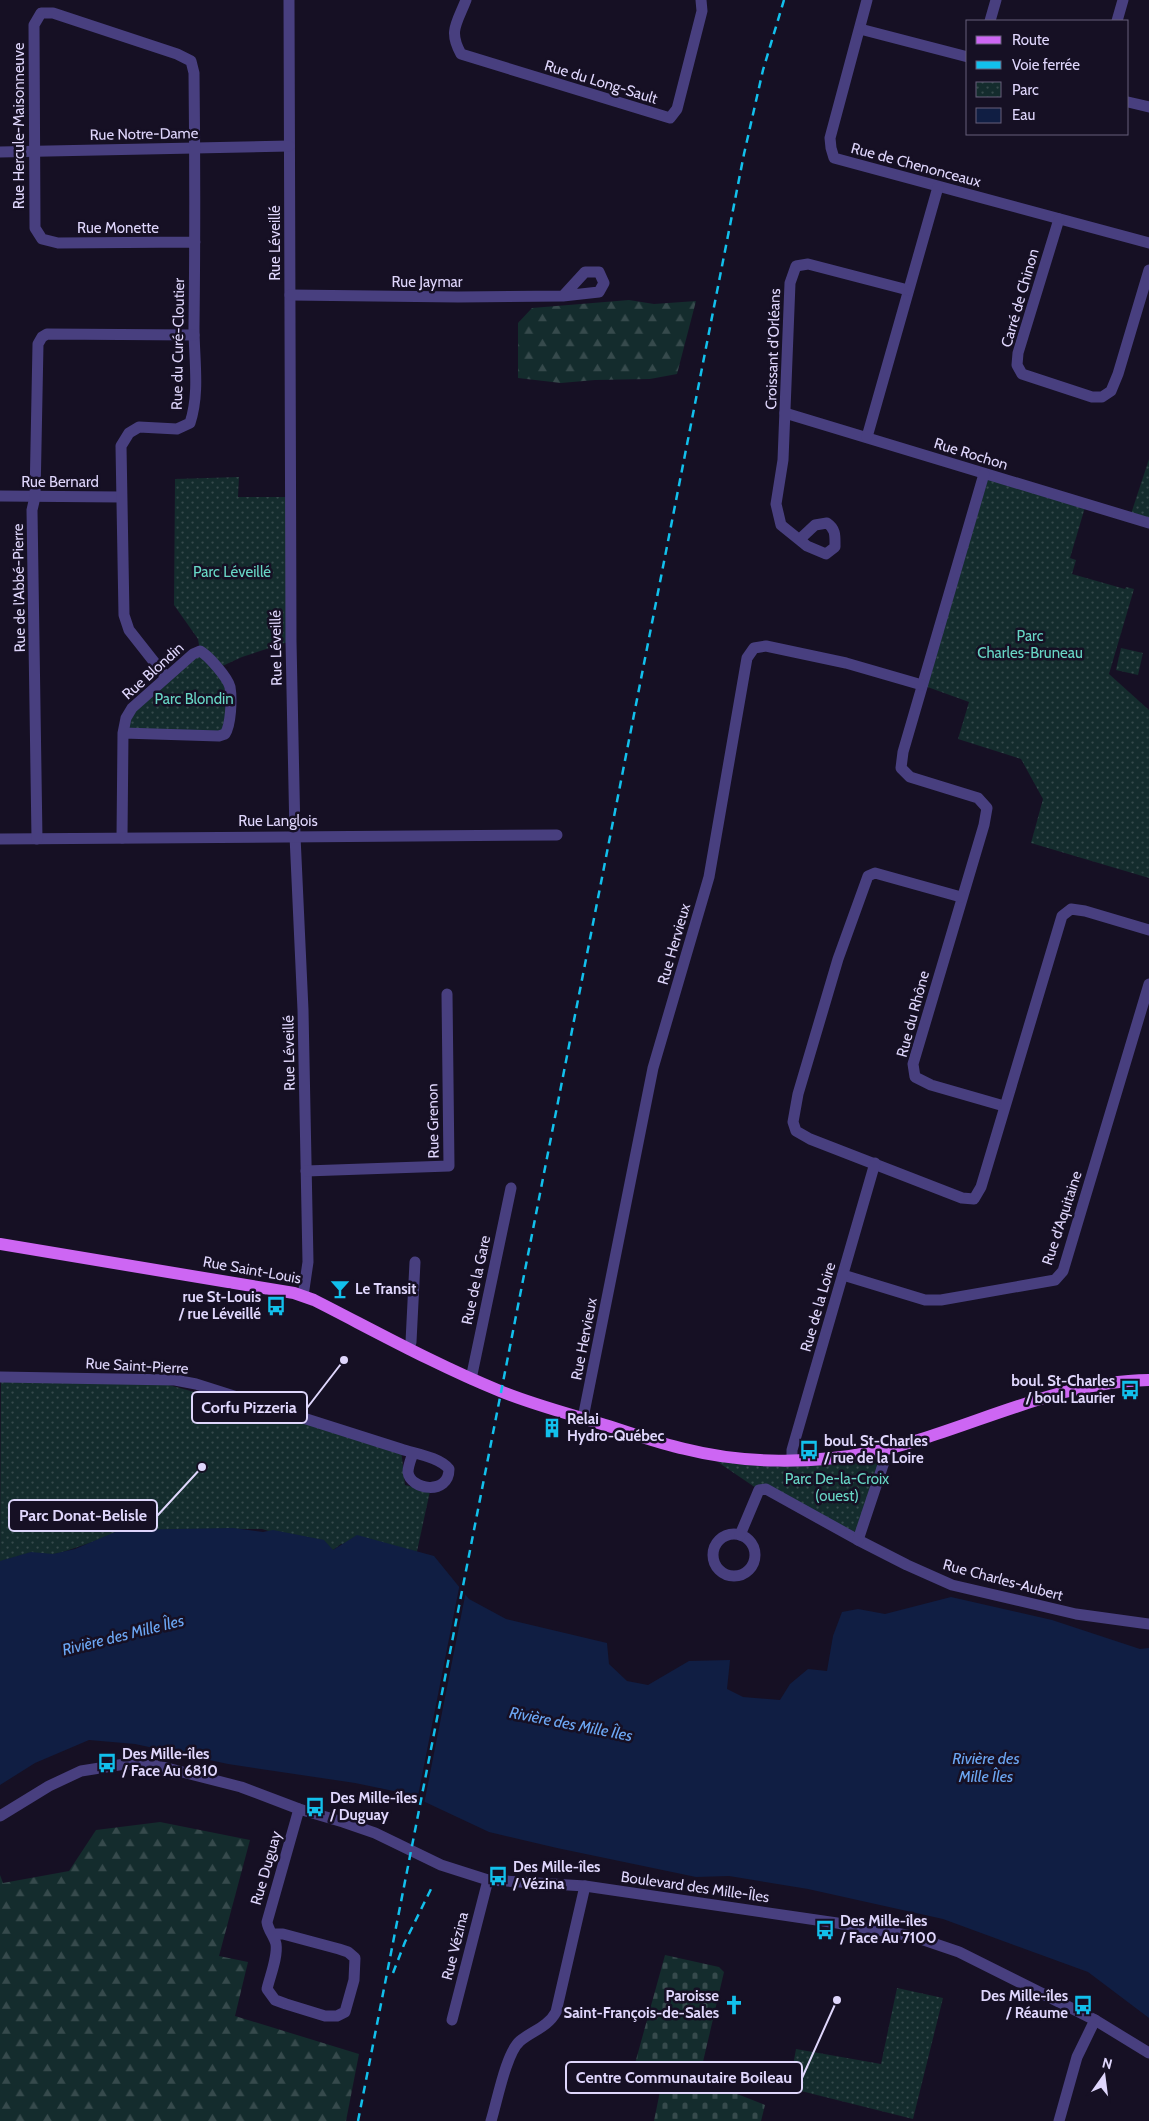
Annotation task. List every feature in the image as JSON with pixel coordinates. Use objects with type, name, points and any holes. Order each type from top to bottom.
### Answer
[{"type":"main road","name":"Rue Saint-Louis","points":[[0,1244],[285,1291],[303,1296],[408,1349],[511,1395],[684,1450],[734,1457],[792,1460],[838,1457],[882,1449],[1062,1393],[1108,1383],[1149,1380]]},
{"type":"street","name":"Rue Léveillé","points":[[289,0],[291,641],[295,836],[304,1010],[308,1262],[303,1296]]},
{"type":"street","name":"Rue du Long-Sault","points":[[466,0],[453,33],[454,41],[461,54],[670,118],[677,109],[702,11],[701,0]]},
{"type":"street","name":"Rue de Chenonceaux","points":[[867,0],[830,138],[834,158],[1149,243]]},
{"type":"street","points":[[990,20],[996,0]]},
{"type":"street","points":[[1117,20],[1123,0]]},
{"type":"street","name":"Rue Hercule-Maisonneuve","points":[[42,239],[35,228],[33,152],[34,25],[41,13],[53,13],[177,54],[191,61]]},
{"type":"street","points":[[860,29],[966,56]]},
{"type":"street","name":"Rue du Curé-Cloutier","points":[[166,677],[129,630],[124,615],[121,446],[129,433],[139,427],[177,429],[190,423],[196,407],[194,335],[194,73],[191,61]]},
{"type":"street","points":[[1129,102],[1149,107]]},
{"type":"street","name":"Rue Notre-Dame","points":[[0,152],[288,146]]},
{"type":"street","points":[[867,437],[938,187]]},
{"type":"street","name":"Carré de Chinon","points":[[1059,219],[1018,353],[1017,365],[1022,374],[1059,388],[1092,397],[1102,396],[1110,391],[1118,374],[1149,270]]},
{"type":"street","name":"Rue Monette","points":[[42,239],[58,243],[195,242]]},
{"type":"street","name":"Croissant d'Orléans","points":[[800,539],[781,524],[776,504],[783,460],[790,283],[796,266],[808,264],[908,290]]},
{"type":"street","name":"Rue Jaymar","points":[[290,295],[563,296]]},
{"type":"street","name":"Rue de l'Abbé-Pierre","points":[[37,839],[32,510],[35,496],[37,352],[42,337],[47,334],[194,335]]},
{"type":"street","name":"Rue Rochon","points":[[785,413],[1149,523]]},
{"type":"street","points":[[984,474],[903,752],[901,768],[910,777],[978,798],[987,808],[984,825],[961,897],[875,873],[868,876],[838,959],[798,1094],[793,1122],[796,1131],[810,1139],[962,1198],[974,1200],[981,1187],[1062,916],[1071,909],[1085,910],[1149,930]]},
{"type":"street","name":"Rue Bernard","points":[[0,496],[121,497]]},
{"type":"street","name":"Rue Hervieux","points":[[583,1418],[653,1068],[709,876],[747,658],[754,648],[766,646],[846,663],[922,685]]},
{"type":"street","name":"Rue Blondin","points":[[122,838],[123,733],[126,718],[132,708],[193,654],[200,651],[207,654],[230,686],[229,728],[225,734],[219,736],[123,733]]},
{"type":"street","name":"Rue Langlois","points":[[0,839],[557,835]]},
{"type":"street","name":"Rue du Rhône","points":[[961,897],[913,1064],[915,1078],[932,1085],[1004,1106]]},
{"type":"street","name":"Rue d'Aquitaine","points":[[843,1275],[925,1300],[941,1300],[1055,1280],[1063,1271],[1149,984]]},
{"type":"street","name":"Rue Grenon","points":[[306,1171],[449,1166],[447,994]]},
{"type":"street","name":"Rue de la Loire","points":[[792,1460],[792,1450],[875,1163]]},
{"type":"street","name":"Rue de la Gare","points":[[476,1381],[511,1188]]},
{"type":"street","points":[[408,1349],[412,1342],[415,1262]]},
{"type":"street","name":"Rue Saint-Pierre","points":[[0,1377],[175,1380],[196,1384],[413,1453]]},
{"type":"street","points":[[858,1540],[884,1462],[882,1449]]},
{"type":"street","name":"Rue Charles-Aubert","points":[[740,1536],[759,1490],[766,1489],[858,1540],[952,1585],[1076,1614],[1149,1624]]},
{"type":"street","name":"Boulevard des Mille-Îles","points":[[0,1816],[49,1786],[81,1771],[125,1764],[159,1766],[241,1787],[299,1809],[375,1833],[441,1865],[488,1880],[585,1886],[838,1922],[912,1936],[959,1952],[1095,2020],[1149,2053]]},
{"type":"street","name":"Rue Duguay","points":[[273,1934],[282,1934],[339,1949],[348,1952],[355,1958],[354,1980],[345,2012],[337,2016],[325,2016],[275,2000],[267,1988],[276,1946],[273,1934],[268,1928],[268,1922],[299,1809]]},
{"type":"street","name":"Rue Vézina","points":[[452,2020],[488,1880]]},
{"type":"street","points":[[491,2121],[511,2053],[519,2042],[551,2020],[556,2012],[585,1886]]},
{"type":"street","points":[[1059,2121],[1077,2057],[1095,2020]]},
{"type":"green space","points":[[629,300],[654,304],[696,301],[677,374],[650,379],[561,383],[518,378],[518,323],[532,308]]},
{"type":"green space","points":[[1149,459],[1149,523],[1130,517]]},
{"type":"green space","name":"Parc Charles-Bruneau","points":[[984,474],[1086,504],[1070,558],[1076,560],[1072,574],[1125,589],[1126,587],[1134,589],[1109,674],[1149,710],[1149,878],[1031,843],[1043,799],[1021,759],[958,739],[969,702],[922,685]]},
{"type":"green space","name":"Parc Léveillé","points":[[239,477],[238,497],[290,497],[291,641],[242,657],[218,668],[230,686],[225,734],[123,733],[126,718],[200,651],[198,639],[174,605],[175,479]]},
{"type":"green space","points":[[1121,648],[1143,653],[1138,675],[1116,670]]},
{"type":"green space","points":[[1,1377],[169,1385],[401,1449],[405,1485],[430,1491],[416,1556],[341,1544],[333,1550],[262,1529],[235,1529],[107,1537],[60,1553],[0,1563]]},
{"type":"green space","name":"Parc De-la-Croix (ouest)","points":[[882,1449],[858,1540],[759,1490],[700,1450],[757,1459]]},
{"type":"green space","points":[[160,1822],[250,1840],[219,1956],[248,1962],[235,2016],[359,2054],[346,2121],[0,2121],[0,1875],[3,1883],[69,1871],[96,1830]]},
{"type":"green space","points":[[665,1955],[719,1967],[724,1972],[699,2079],[765,2105],[761,2121],[654,2121],[661,2086],[631,2078]]},
{"type":"green space","points":[[897,1988],[943,1998],[913,2119],[789,2088],[796,2049],[881,2064]]},
{"type":"water","name":"Rivière des Mille Îles","points":[[233,1528],[263,1532],[273,1530],[324,1540],[333,1550],[357,1535],[434,1556],[469,1599],[506,1619],[607,1643],[609,1664],[627,1681],[648,1685],[689,1661],[730,1660],[727,1689],[743,1697],[780,1700],[790,1684],[808,1669],[827,1671],[833,1636],[842,1612],[858,1609],[885,1614],[951,1597],[1052,1620],[1140,1649],[1149,1648],[1149,2018],[1088,1972],[943,1919],[808,1889],[729,1876],[696,1877],[557,1848],[489,1832],[408,1794],[355,1783],[228,1764],[135,1744],[89,1740],[35,1763],[0,1785],[0,1561],[31,1552],[53,1554],[75,1549],[120,1530]]},
{"type":"pier","points":[[460,1583],[466,1591],[424,1804],[417,1801]]},
{"type":"railway","points":[[358,2121],[744,154],[763,70],[784,0]]},
{"type":"railway","points":[[393,1973],[405,1942],[432,1887]]},
{"type":"place","name":"Le Transit","points":[[340,1289]]},
{"type":"place","name":"rue St-Louis / rue Léveillé","points":[[276,1306]]},
{"type":"place","name":"Corfu Pizzeria","points":[[344,1360]]},
{"type":"place","name":"boul. St-Charles / boul. Laurier","points":[[1130,1390]]},
{"type":"place","name":"Relai Hydro-Québec","points":[[552,1428]]},
{"type":"place","name":"boul. St-Charles / rue de la Loire","points":[[809,1450]]},
{"type":"place","name":"Parc Donat-Belisle","points":[[202,1467]]},
{"type":"place","name":"Des Mille-îles / Face Au 6810","points":[[107,1763]]},
{"type":"place","name":"Des Mille-îles / Duguay","points":[[315,1807]]},
{"type":"place","name":"Des Mille-îles / Vézina","points":[[498,1876]]},
{"type":"place","name":"Des Mille-îles / Face Au 7100","points":[[825,1930]]},
{"type":"place","name":"Centre Communautaire Boileau","points":[[837,2000]]},
{"type":"place","name":"Paroisse Saint-François-de-Sales","points":[[734,2005]]},
{"type":"place","name":"Des Mille-îles / Réaume","points":[[1083,2005]]},
{"type":"park label","name":"Parc Blondin","points":[[194,699]]}]
